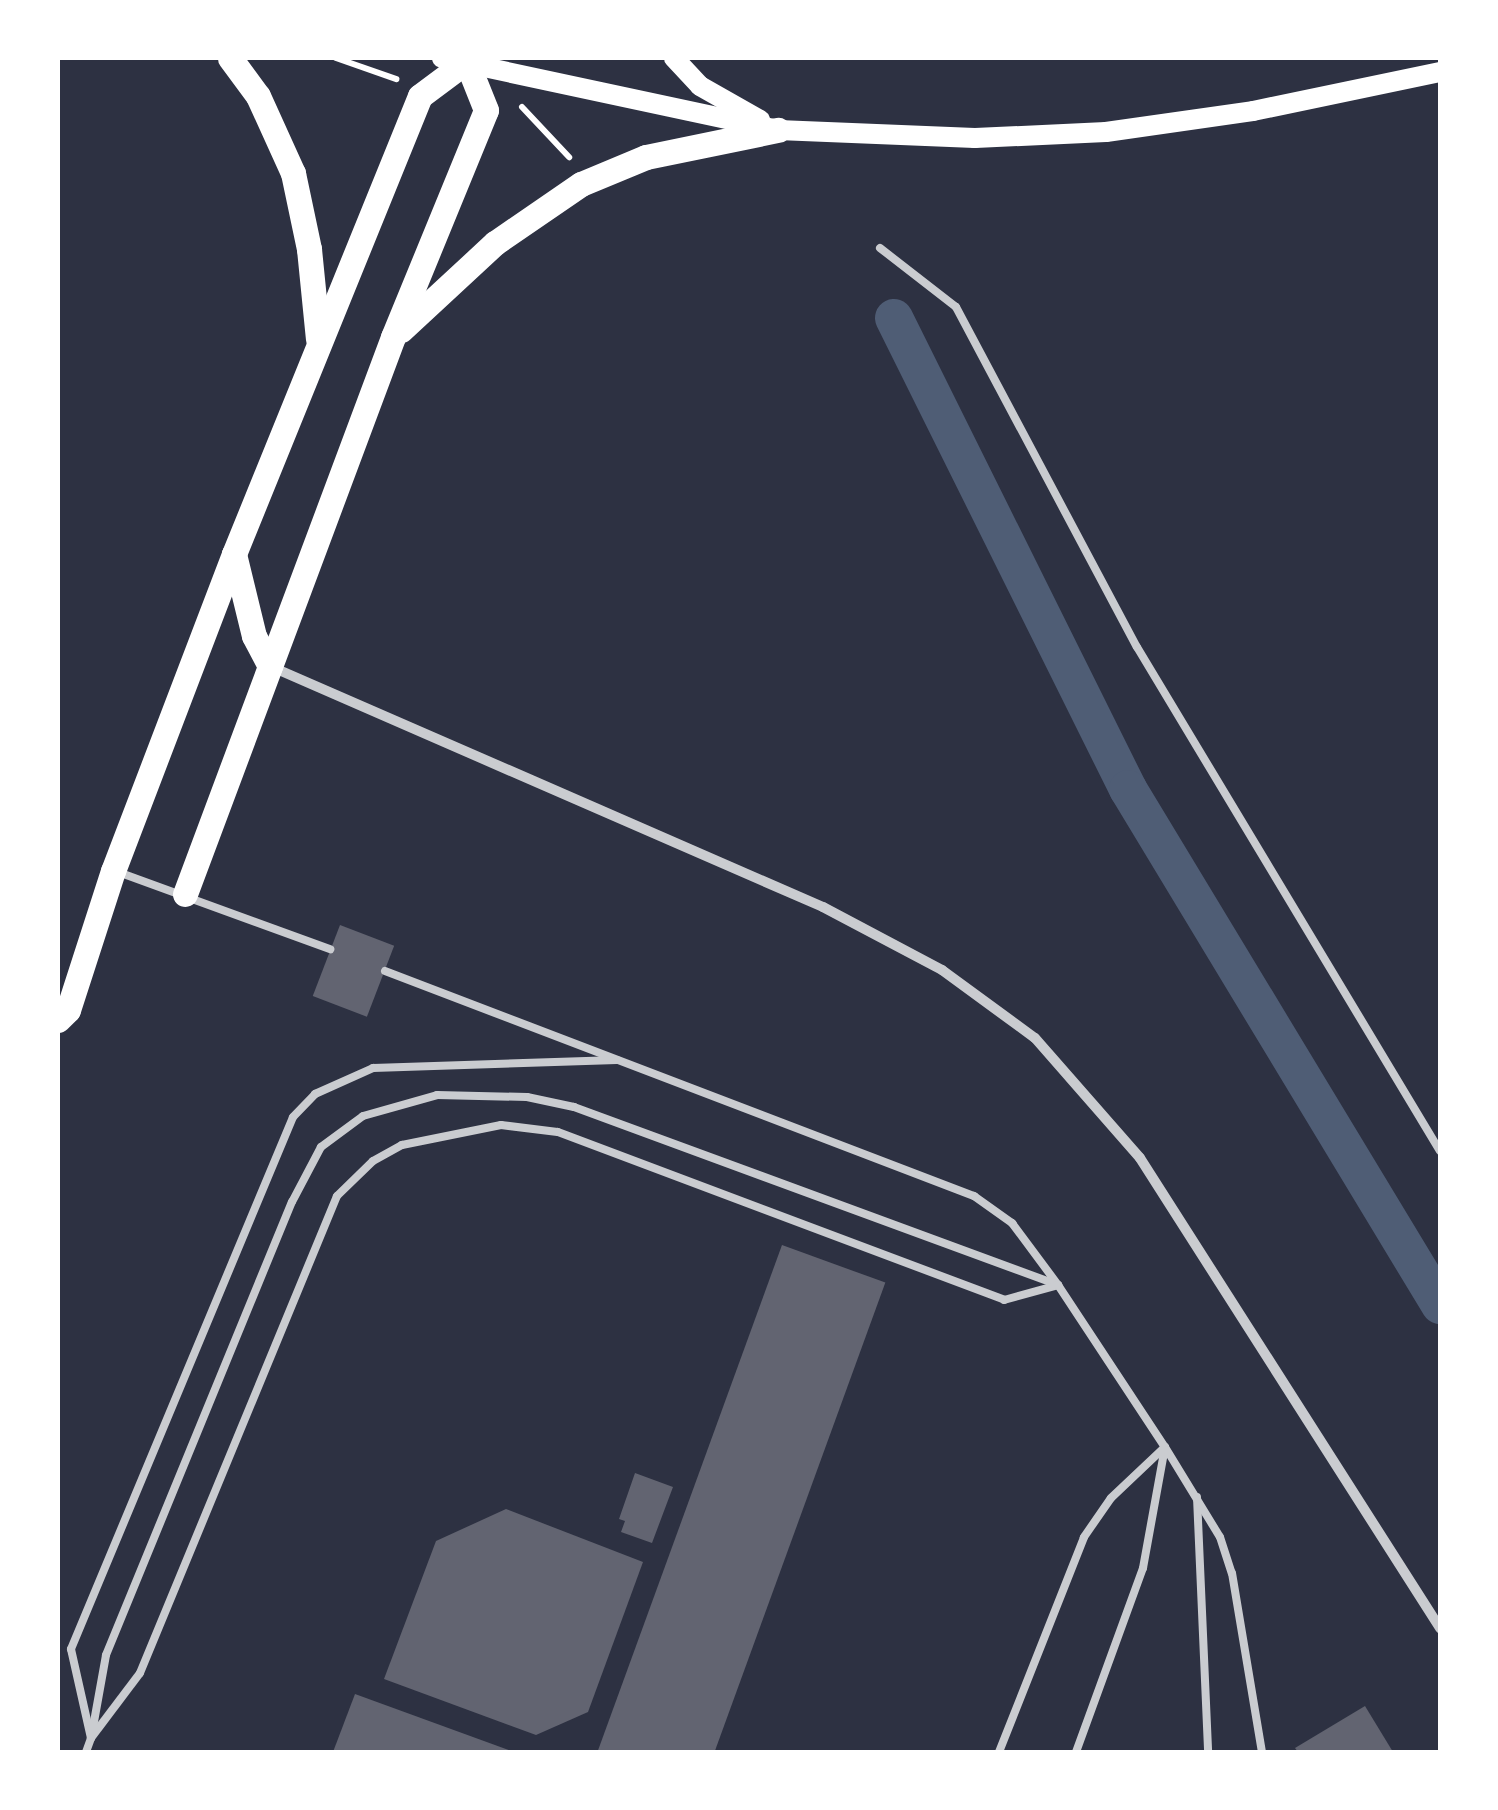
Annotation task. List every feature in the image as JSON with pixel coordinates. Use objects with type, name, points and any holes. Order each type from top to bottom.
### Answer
[{"type":"main road","points":[[230,58],[258,96],[293,174],[310,249],[318,342]]},
{"type":"main road","points":[[442,58],[778,130],[975,138],[1106,132],[1253,111],[1440,72]]},
{"type":"main road","points":[[674,58],[700,86],[778,130]]},
{"type":"main road","points":[[63,1015],[113,871],[234,554],[420,96],[469,61]]},
{"type":"main road","points":[[185,894],[393,336],[486,110],[469,61]]},
{"type":"main road","points":[[393,336],[495,243],[581,184],[646,157],[778,130]]},
{"type":"main road","points":[[234,554],[254,636],[270,666]]},
{"type":"street","points":[[270,666],[823,908],[942,970],[1006,1014],[1070,1070],[1140,1158],[1440,1628]]},
{"type":"lane","points":[[880,248],[956,307],[1137,647],[1440,1151]]},
{"type":"lane","points":[[113,871],[185,894],[330,950]]},
{"type":"lane","points":[[386,971],[974,1196],[1012,1224],[1058,1285],[1198,1496],[1232,1573],[1262,1752]]},
{"type":"lane","points":[[58,1038],[63,1015]]},
{"type":"lane","points":[[91,1738],[71,1649],[293,1118],[315,1094],[373,1068],[616,1060]]},
{"type":"lane","points":[[86,1752],[106,1655],[292,1202],[322,1147],[362,1116],[405,1098],[437,1095],[527,1097],[574,1107],[1058,1285]]},
{"type":"lane","points":[[91,1738],[140,1672],[337,1196],[363,1168],[402,1146],[476,1126],[558,1132],[1004,1300],[1058,1285]]},
{"type":"lane","points":[[1000,1752],[1084,1537],[1110,1498],[1165,1447]]},
{"type":"lane","points":[[1076,1752],[1143,1568],[1165,1447]]},
{"type":"lane","points":[[1198,1496],[1208,1752]]},
{"type":"path","points":[[336,58],[397,79]]},
{"type":"path","points":[[538,104],[518,109],[571,160]]},
{"type":"building","points":[[340,925],[394,946],[367,1017],[313,996]]},
{"type":"building","points":[[782,1245],[885,1283],[715,1752],[597,1752]]},
{"type":"building","points":[[635,1473],[673,1487],[652,1543],[621,1532],[625,1521],[619,1519]]},
{"type":"building","points":[[506,1509],[643,1562],[588,1712],[536,1735],[384,1679],[436,1541]]},
{"type":"building","points":[[355,1694],[514,1752],[333,1752]]},
{"type":"building","points":[[1365,1706],[1393,1752],[1298,1752],[1295,1748]]},
{"type":"waterway","points":[[894,318],[1128,789],[1440,1305]]}]
